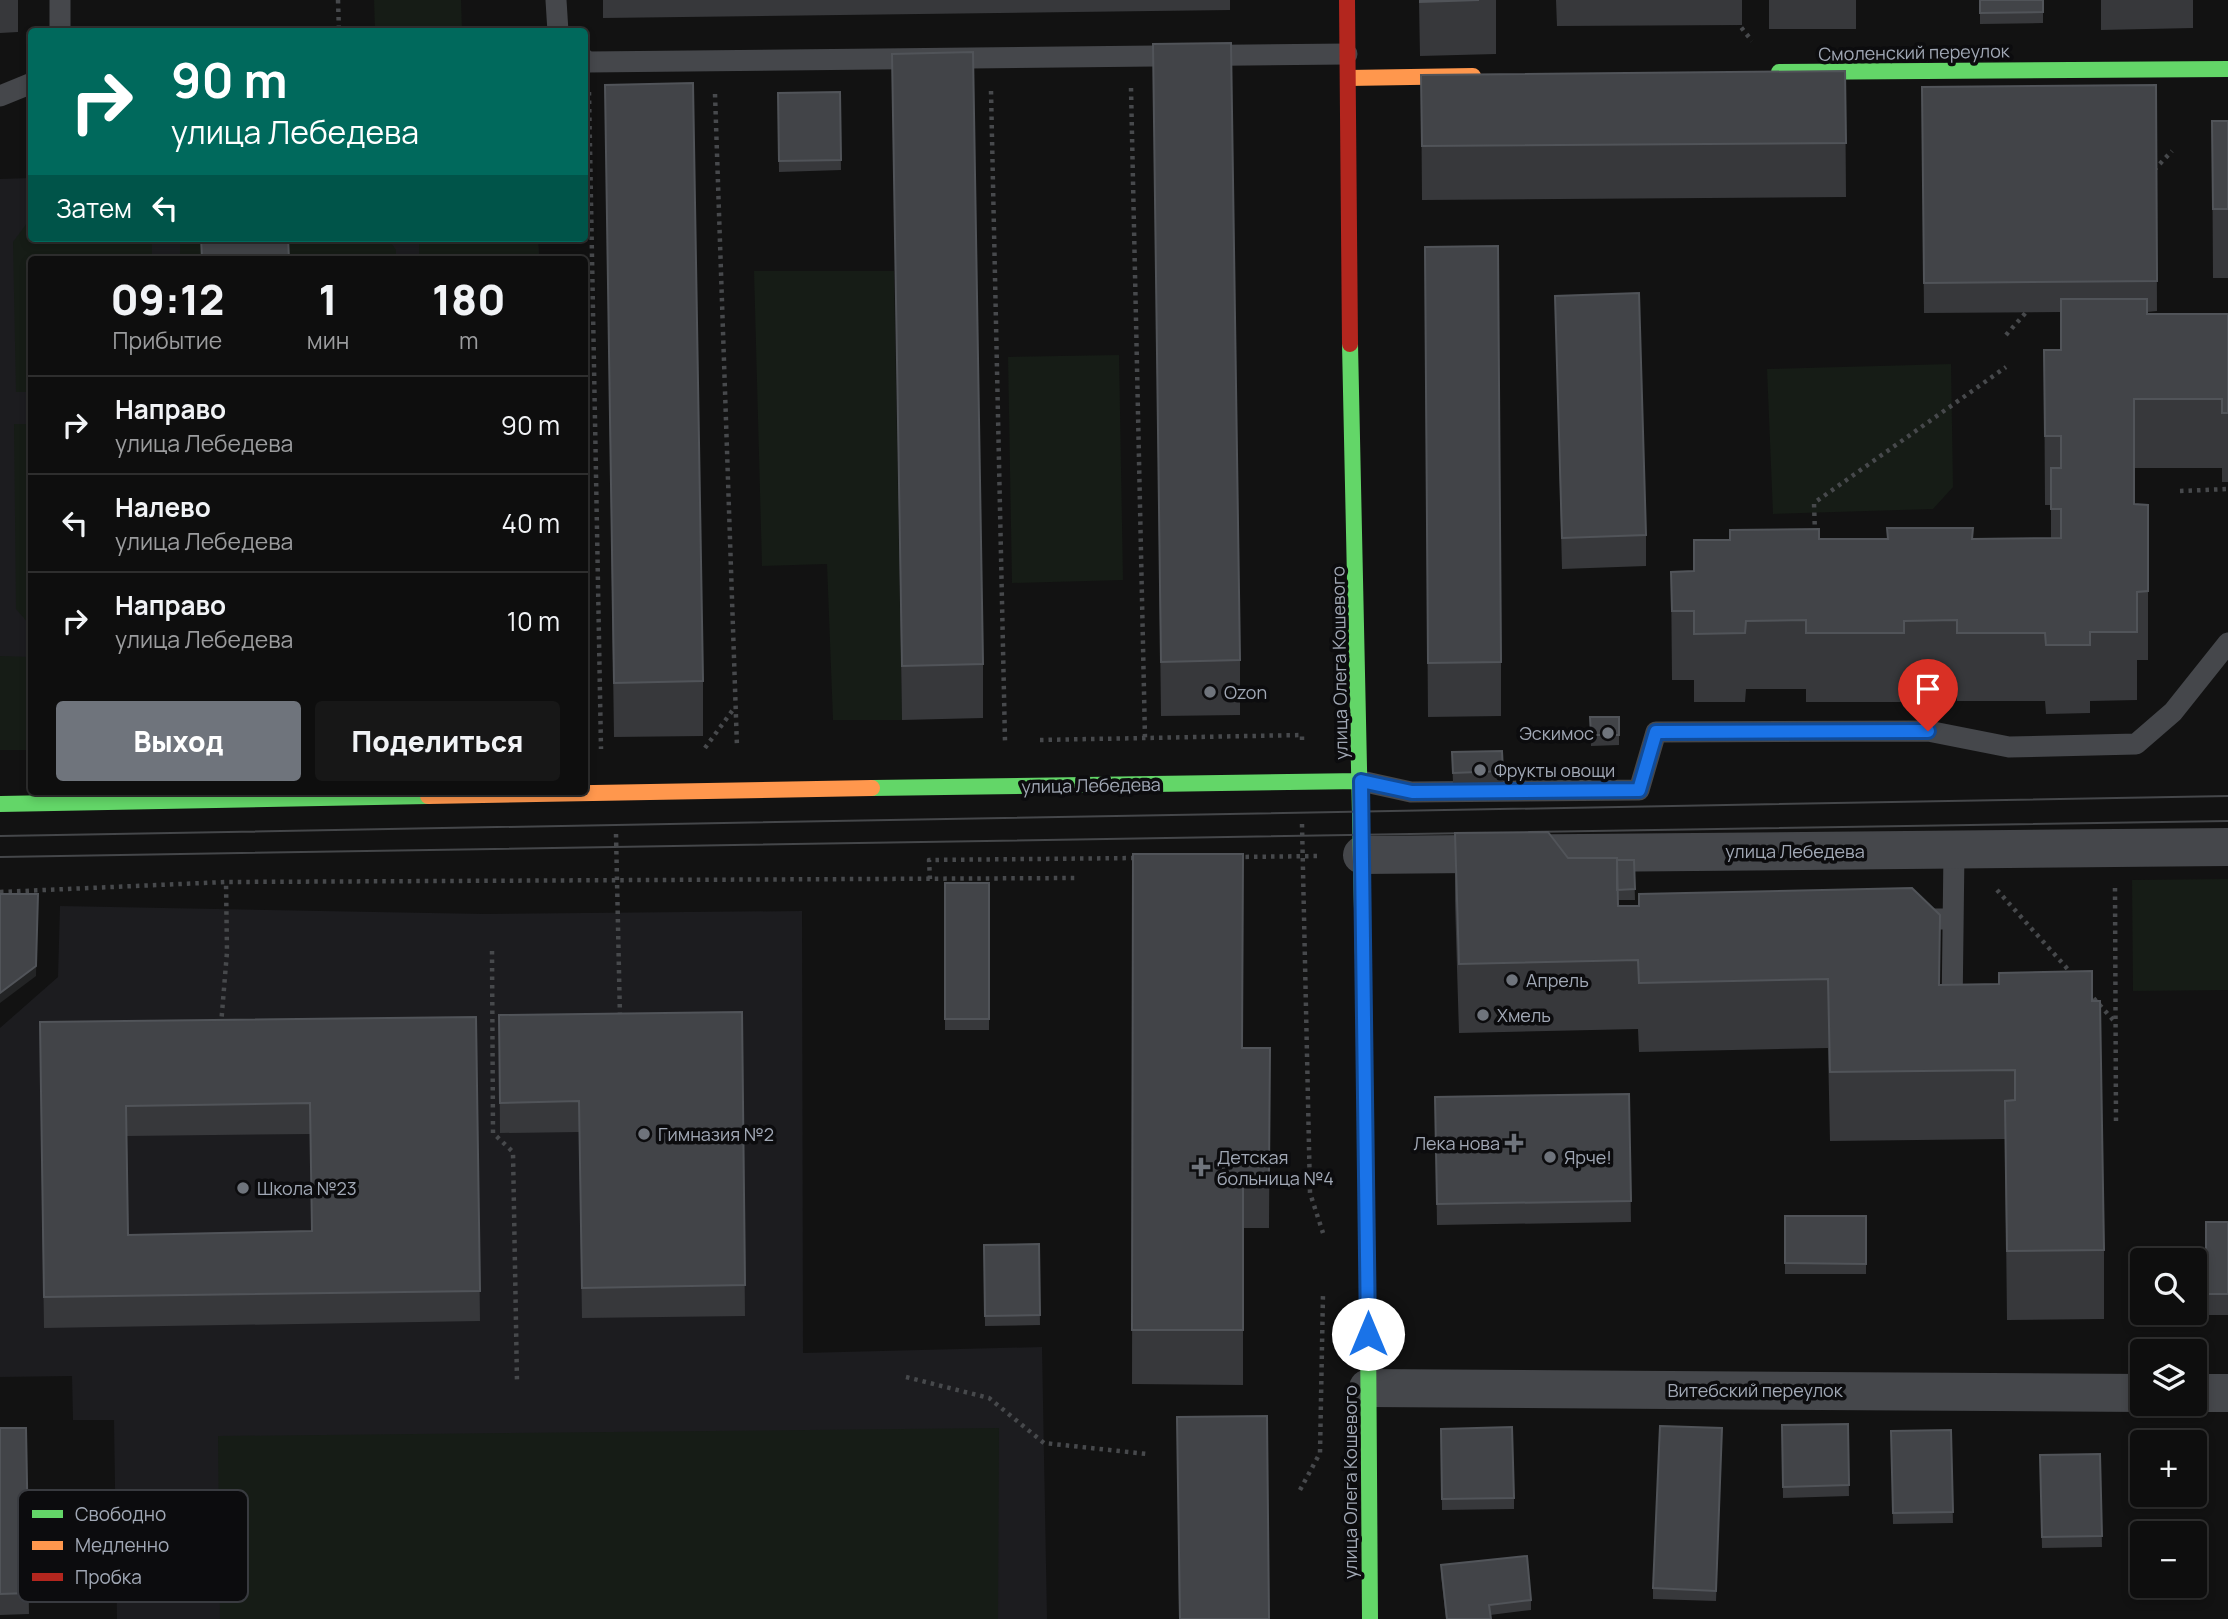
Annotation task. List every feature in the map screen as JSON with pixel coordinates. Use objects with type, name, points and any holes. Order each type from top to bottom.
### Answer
[{"type":"street","name":"улица Олега Кошевого","points":[[1347,0],[1361,781],[1370,1619]]},
{"type":"street","name":"Смоленский переулок","points":[[1770,73],[2228,69]]},
{"type":"street","points":[[1348,78],[1494,76]]},
{"type":"street","name":"улица Лебедева","points":[[588,793],[1361,781]]},
{"type":"street","name":"улица Лебедева","points":[[0,804],[461,795]]},
{"type":"street","name":"улица Лебедева","points":[[1362,855],[2228,847]]},
{"type":"street","name":"Витебский переулок","points":[[1368,1388],[2130,1393]]},
{"type":"street","points":[[2207,1393],[2228,1393]]},
{"type":"lane","points":[[60,0],[60,28]]},
{"type":"lane","points":[[556,0],[558,28]]},
{"type":"lane","points":[[588,60],[1347,54]]},
{"type":"lane","points":[[0,96],[28,85]]},
{"type":"lane","name":"улица Лебедева","points":[[1361,781],[1412,792],[1639,790],[1656,732],[1928,731],[2009,747],[2136,744],[2173,712],[2228,643]]},
{"type":"lane","points":[[1952,1018],[1954,850]]},
{"type":"lane","points":[[1898,919],[1953,919]]},
{"type":"path","points":[[338,0],[339,28]]},
{"type":"path","points":[[1728,10],[1770,73]]},
{"type":"path","points":[[1130,57],[1145,738]]},
{"type":"path","points":[[990,58],[1005,741]]},
{"type":"path","points":[[713,61],[737,747]]},
{"type":"path","points":[[2154,171],[2172,151]]},
{"type":"path","points":[[588,152],[601,750]]},
{"type":"path","points":[[2006,335],[2034,304]]},
{"type":"path","points":[[1815,540],[1814,503],[2006,367]]},
{"type":"path","points":[[2180,491],[2228,489]]},
{"type":"path","points":[[705,748],[736,706]]},
{"type":"path","points":[[1301,735],[1310,1193],[1323,1231],[1323,1245]]},
{"type":"path","points":[[1234,858],[1362,855]]},
{"type":"path","points":[[930,879],[929,860],[1151,858]]},
{"type":"path","points":[[2115,876],[2116,1124]]},
{"type":"path","points":[[0,892],[226,882],[1079,878]]},
{"type":"path","points":[[219,1038],[227,952],[226,882]]},
{"type":"path","points":[[1991,884],[2116,1023]]},
{"type":"path","points":[[618,913],[620,1031]]},
{"type":"path","points":[[492,951],[493,1133],[513,1152],[517,1382]]},
{"type":"path","points":[[1300,1490],[1320,1454],[1323,1287]]},
{"type":"path","points":[[906,1377],[989,1398],[1044,1443],[1147,1454]]},
{"type":"shaded area","points":[[374,0],[461,0],[462,28],[375,28]]},
{"type":"shaded area","points":[[28,178],[28,242],[538,242],[539,256],[28,256],[28,750],[0,750],[0,179]]},
{"type":"shaded area","points":[[28,222],[28,242],[152,242],[152,256],[28,256],[28,392],[16,392],[13,242]]},
{"type":"shaded area","points":[[180,242],[391,242],[396,250],[396,256],[266,256],[201,247],[201,256],[180,256]]},
{"type":"shaded area","points":[[419,242],[538,242],[539,256],[419,256]]},
{"type":"shaded area","points":[[754,271],[894,271],[902,720],[833,720],[827,564],[762,566]]},
{"type":"shaded area","points":[[1119,355],[1123,580],[1012,583],[1008,357]]},
{"type":"shaded area","points":[[1951,364],[1953,487],[1933,509],[1773,514],[1767,369]]},
{"type":"shaded area","points":[[14,424],[28,424],[28,623],[16,609]]},
{"type":"shaded area","points":[[0,656],[28,657],[28,750],[0,750]]},
{"type":"shaded area","points":[[2228,879],[2228,990],[2133,991],[2132,880]]},
{"type":"shaded area","name":"Школа №23","points":[[60,906],[484,914],[802,911],[803,1353],[1042,1347],[1047,1619],[117,1619],[117,1602],[248,1602],[248,1490],[115,1490],[114,1420],[73,1420],[72,1376],[0,1377],[0,1028],[58,977]]},
{"type":"shaded area","points":[[999,1428],[998,1619],[220,1619],[220,1602],[248,1602],[248,1490],[219,1490],[218,1436]]},
{"type":"building","points":[[1420,0],[1479,0],[1420,2]]},
{"type":"building","points":[[1980,0],[2043,0],[2043,12],[1980,13]]},
{"type":"building","points":[[1231,43],[1240,660],[1161,662],[1153,44]]},
{"type":"building","points":[[973,52],[983,664],[902,666],[892,54]]},
{"type":"building","points":[[1845,71],[1846,143],[1422,146],[1421,75]]},
{"type":"building","points":[[693,83],[703,681],[614,683],[605,85]]},
{"type":"building","points":[[2156,85],[2157,281],[1924,283],[1922,87]]},
{"type":"building","points":[[840,92],[841,160],[779,161],[778,93]]},
{"type":"building","points":[[2212,121],[2228,121],[2228,209],[2213,209]]},
{"type":"building","points":[[201,242],[288,242],[289,256],[202,256]]},
{"type":"building","points":[[1498,246],[1501,662],[1428,663],[1425,247]]},
{"type":"building","points":[[1639,293],[1646,535],[1562,538],[1555,296]]},
{"type":"building","points":[[2061,299],[2147,299],[2147,314],[2228,314],[2228,413],[2222,413],[2222,399],[2134,399],[2134,504],[2148,505],[2148,591],[2137,592],[2137,632],[2090,632],[2090,645],[2046,645],[2045,633],[1957,633],[1957,620],[1904,621],[1904,633],[1806,633],[1806,620],[1746,621],[1745,633],[1694,634],[1694,611],[1672,611],[1671,572],[1694,571],[1694,540],[1730,540],[1730,530],[1819,529],[1819,539],[1888,539],[1887,528],[1973,528],[1972,539],[2061,538],[2061,509],[2051,509],[2051,468],[2061,468],[2061,436],[2045,436],[2044,350],[2061,350]]},
{"type":"building","points":[[1590,717],[1619,717],[1619,735],[1591,735]]},
{"type":"building","points":[[1502,751],[1503,771],[1453,773],[1452,752]]},
{"type":"building","points":[[1548,832],[1568,858],[1617,858],[1618,906],[1639,906],[1639,894],[1912,888],[1940,915],[1939,985],[1999,984],[1999,973],[2092,971],[2092,1001],[2100,1001],[2104,1250],[2007,1251],[2005,1101],[2015,1100],[2015,1070],[1830,1072],[1828,979],[1639,983],[1638,960],[1459,964],[1455,833]]},
{"type":"building","name":"Детская больница №4","points":[[1133,854],[1243,854],[1242,1048],[1270,1048],[1269,1174],[1243,1174],[1243,1330],[1132,1330]]},
{"type":"building","points":[[1617,860],[1634,860],[1635,889],[1617,890]]},
{"type":"building","points":[[945,883],[989,883],[989,1019],[945,1019]]},
{"type":"building","points":[[0,894],[38,894],[36,966],[0,993]]},
{"type":"building","points":[[742,1012],[745,1285],[582,1288],[579,1101],[500,1103],[499,1015]]},
{"type":"building","points":[[476,1017],[480,1291],[44,1297],[40,1022]],"holes":[[[310,1103],[312,1231],[128,1235],[126,1106]]]},
{"type":"building","points":[[1629,1094],[1631,1201],[1437,1204],[1435,1097]]},
{"type":"building","points":[[1785,1216],[1866,1216],[1866,1264],[1785,1263]]},
{"type":"building","points":[[2206,1222],[2228,1222],[2228,1294],[2207,1294]]},
{"type":"building","points":[[1039,1244],[1040,1315],[985,1316],[984,1245]]},
{"type":"building","points":[[1267,1416],[1269,1619],[1180,1619],[1177,1417]]},
{"type":"building","points":[[1848,1424],[1849,1485],[1783,1487],[1782,1425]]},
{"type":"building","points":[[1660,1426],[1722,1428],[1716,1591],[1653,1588]]},
{"type":"building","points":[[1512,1427],[1514,1498],[1442,1499],[1441,1429]]},
{"type":"building","points":[[0,1428],[26,1428],[27,1490],[18,1490],[18,1593],[0,1594]]},
{"type":"building","points":[[1951,1430],[1953,1512],[1893,1513],[1891,1431]]},
{"type":"building","points":[[2100,1454],[2102,1536],[2042,1537],[2040,1455]]},
{"type":"building","points":[[1527,1556],[1531,1600],[1489,1605],[1491,1619],[1447,1619],[1441,1565]]},
{"type":"tram line","points":[[0,836],[2228,796]]},
{"type":"tram line","points":[[1529,832],[2228,821]]},
{"type":"tram line","points":[[0,857],[1473,833]]},
{"type":"traffic: fast","points":[[1779,72],[2228,69]]},
{"type":"traffic: fast","points":[[1350,344],[1364,1003]]},
{"type":"traffic: fast","points":[[872,788],[1361,781]]},
{"type":"traffic: fast","points":[[0,804],[428,796]]},
{"type":"traffic: fast","points":[[1368,1325],[1370,1619]]},
{"type":"traffic: slow","points":[[1348,78],[1473,76]]},
{"type":"traffic: slow","points":[[588,793],[872,788]]},
{"type":"traffic: slow","points":[[428,796],[484,795]]},
{"type":"traffic: slow","points":[[1364,1003],[1368,1325]]},
{"type":"traffic: jam","points":[[1347,0],[1350,344]]},
{"type":"place","name":"Ozon","points":[[1210,692]]},
{"type":"place","name":"Эскимос","points":[[1608,733]]},
{"type":"place","name":"Фрукты овощи","points":[[1480,770]]},
{"type":"place","name":"Апрель","points":[[1512,980]]},
{"type":"place","name":"Хмель","points":[[1483,1015]]},
{"type":"place","name":"Гимназия №2","points":[[644,1134]]},
{"type":"place","name":"Лека нова","points":[[1514,1143]]},
{"type":"place","name":"Ярче!","points":[[1550,1157]]},
{"type":"place","name":"Детская больница №4","points":[[1201,1167]]},
{"type":"place","name":"Школа №23","points":[[243,1188]]},
{"type":"route","points":[[1368,1334],[1361,781],[1412,792],[1639,790],[1656,732],[1928,731]]}]
